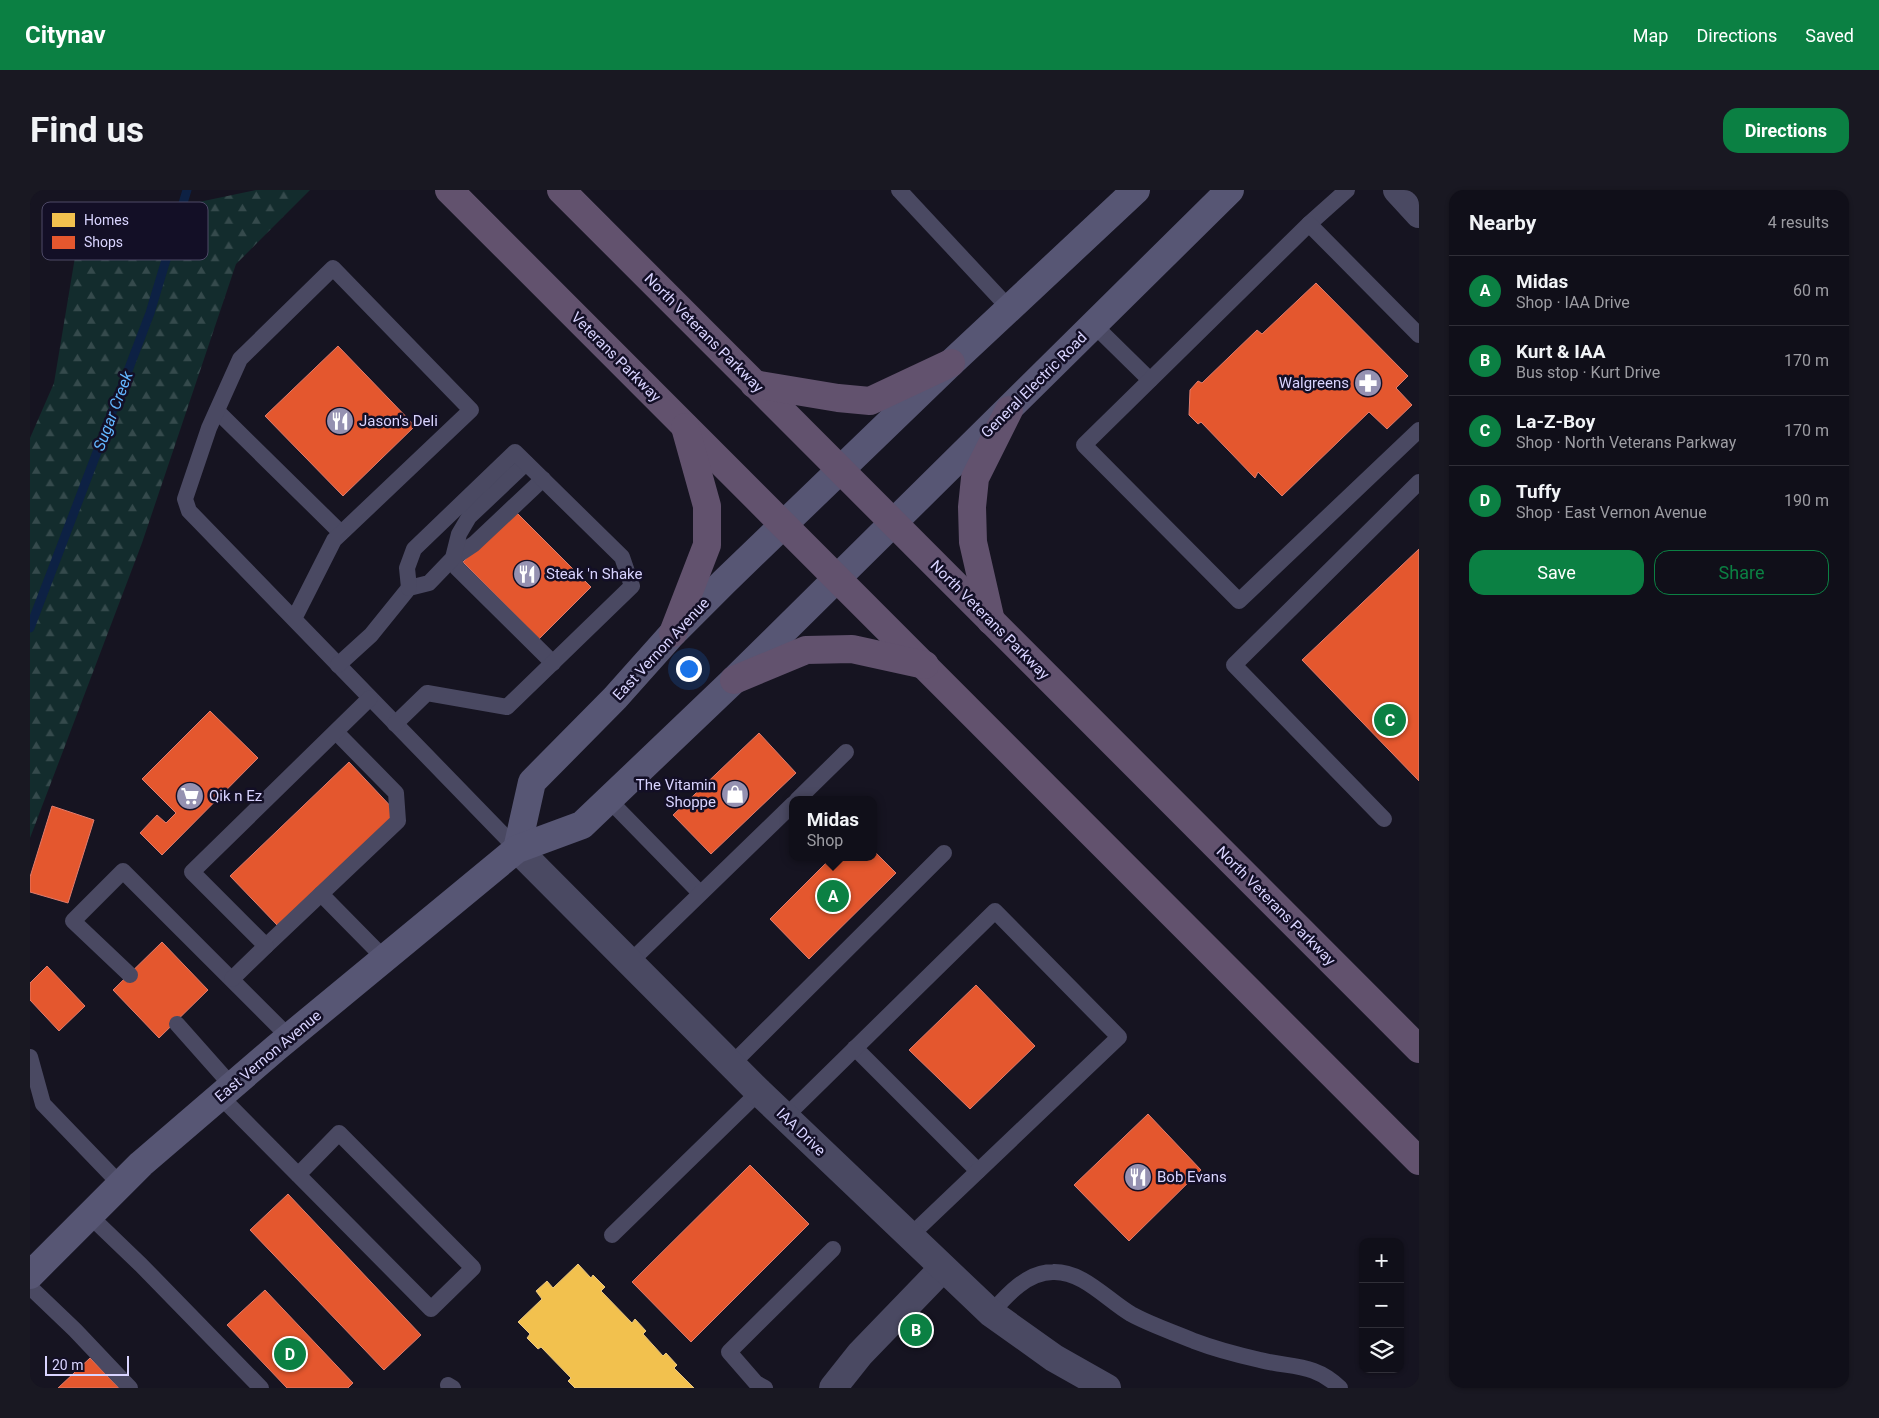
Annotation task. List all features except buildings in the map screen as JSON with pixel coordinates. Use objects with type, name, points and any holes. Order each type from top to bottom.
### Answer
[{"type":"highway","name":"Veterans Parkway","points":[[449,190],[784,525]]},
{"type":"highway","name":"North Veterans Parkway","points":[[561,190],[1419,1049]]},
{"type":"highway","points":[[754,384],[838,398],[870,401],[951,363]]},
{"type":"highway","points":[[991,621],[973,542],[972,507],[975,478],[1009,410]]},
{"type":"highway","points":[[673,633],[707,545],[706,506],[685,426]]},
{"type":"highway","points":[[784,525],[1419,1162]]},
{"type":"highway","points":[[734,680],[806,650],[852,649],[925,666]]},
{"type":"main road","points":[[842,470],[951,363],[1136,190]]},
{"type":"main road","name":"General Electric Road","points":[[837,578],[1230,190]]},
{"type":"main road","name":"East Vernon Avenue","points":[[517,849],[532,782],[615,698],[673,633],[842,470]]},
{"type":"main road","name":"East Vernon Avenue","points":[[30,1275],[141,1164],[290,1037],[517,849],[582,825],[734,680],[837,578]]},
{"type":"street","points":[[1397,190],[1419,214]]},
{"type":"street","name":"IAA Drive","points":[[517,849],[759,1092],[991,1312],[1054,1358],[1075,1380],[1107,1388]]},
{"type":"street","points":[[833,1388],[860,1354],[943,1268]]},
{"type":"lane","points":[[899,190],[1009,308]]},
{"type":"lane","points":[[1347,190],[1084,444],[1239,602],[1419,430]]},
{"type":"lane","points":[[1310,224],[1419,335]]},
{"type":"lane","points":[[294,620],[334,540],[471,410],[333,268],[240,359],[217,411],[185,499],[189,510],[294,620],[517,849]]},
{"type":"lane","points":[[1094,325],[1150,380]]},
{"type":"lane","points":[[217,411],[341,533]]},
{"type":"lane","points":[[395,724],[427,693],[507,706],[632,586],[622,557],[521,458]]},
{"type":"lane","points":[[521,458],[469,517],[458,534],[453,558],[457,568],[552,663]]},
{"type":"lane","points":[[409,588],[407,568],[414,549],[521,458]]},
{"type":"lane","points":[[338,665],[371,635],[409,588],[429,583],[453,558],[474,544],[542,479]]},
{"type":"lane","points":[[1384,819],[1234,665],[1419,482]]},
{"type":"lane","points":[[266,946],[192,872],[370,698]]},
{"type":"lane","points":[[232,979],[398,821],[396,793],[336,732]]},
{"type":"lane","points":[[801,796],[846,752]]},
{"type":"lane","points":[[609,800],[700,894]]},
{"type":"lane","points":[[630,962],[789,808]]},
{"type":"lane","points":[[732,1064],[944,854]]},
{"type":"lane","points":[[130,975],[73,920],[123,870],[290,1037]]},
{"type":"lane","points":[[321,894],[385,959]]},
{"type":"lane","points":[[785,1117],[995,911],[1119,1037],[910,1236]]},
{"type":"lane","points":[[177,1024],[226,1091],[298,1175],[431,1309],[473,1268],[339,1134],[298,1175]]},
{"type":"lane","points":[[855,1048],[978,1171]]},
{"type":"lane","points":[[30,1057],[43,1104],[121,1185]]},
{"type":"lane","points":[[612,1236],[759,1092]]},
{"type":"lane","points":[[90,1216],[262,1388]]},
{"type":"lane","points":[[765,1388],[756,1383],[729,1352],[833,1249]]},
{"type":"lane","points":[[991,1312],[1011,1291],[1030,1278],[1051,1272],[1068,1273],[1091,1286],[1131,1314],[1152,1324],[1198,1342],[1260,1361],[1311,1369],[1332,1380],[1340,1388]]},
{"type":"lane","points":[[30,1287],[130,1388]]},
{"type":"green space","points":[[256,190],[310,190],[236,264],[142,543],[30,838],[30,438],[54,383],[74,260],[208,260],[208,202],[199,202]]},
{"type":"waterway","name":"Sugar Creek","points":[[183,202],[187,190]]},
{"type":"waterway","name":"Sugar Creek","points":[[30,628],[150,313],[166,260]]},
{"type":"place","name":"Walgreens","points":[[1368,383]]},
{"type":"place","name":"Jason's Deli","points":[[340,421]]},
{"type":"place","name":"Steak 'n Shake","points":[[527,574]]},
{"type":"place","name":"La-Z-Boy","points":[[1390,720]]},
{"type":"place","name":"The Vitamin Shoppe","points":[[735,794]]},
{"type":"place","name":"Qik n Ez","points":[[190,796]]},
{"type":"place","name":"Midas","points":[[833,896]]},
{"type":"place","name":"Bob Evans","points":[[1138,1177]]},
{"type":"place","name":"Kurt & IAA","points":[[916,1330]]},
{"type":"place","name":"Tuffy","points":[[290,1354]]}]
